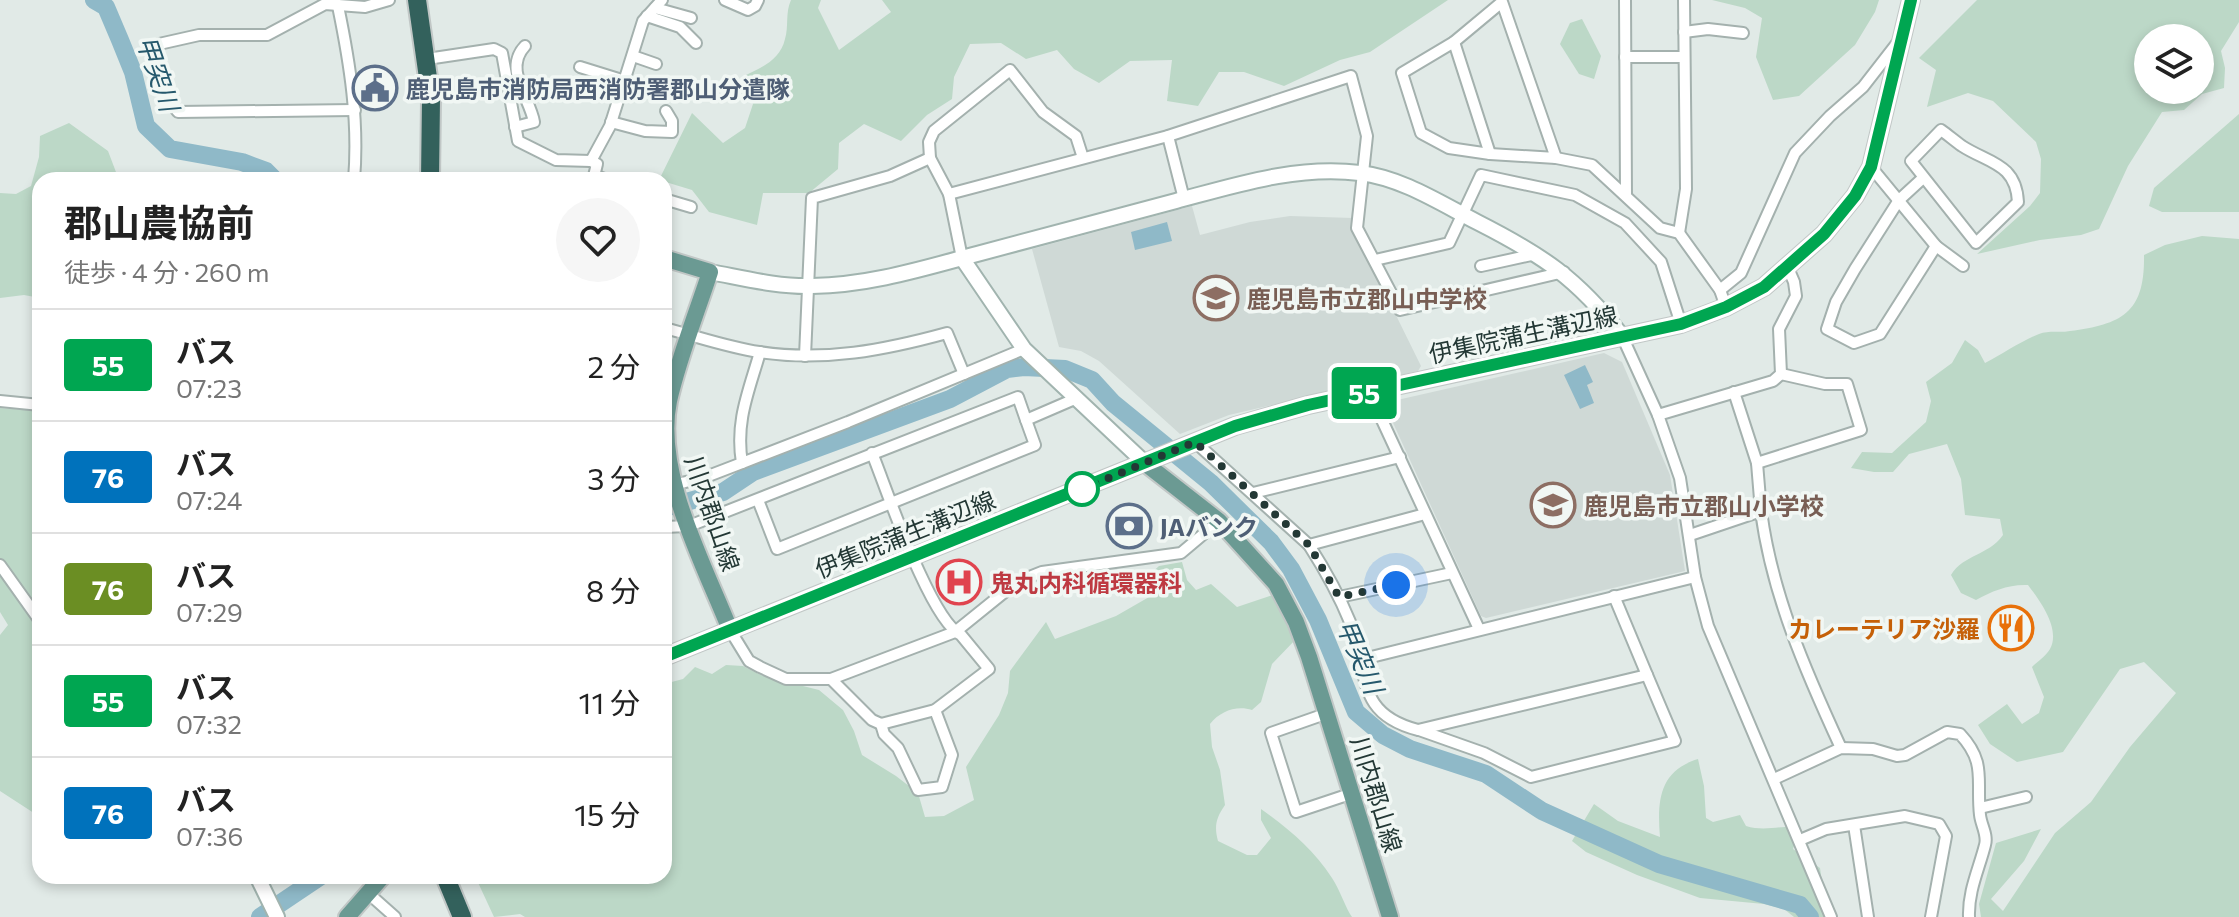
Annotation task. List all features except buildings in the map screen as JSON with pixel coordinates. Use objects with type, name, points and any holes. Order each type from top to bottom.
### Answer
[{"type":"highway","points":[[417,0],[431,99],[430,172]]},
{"type":"highway","points":[[448,884],[462,917]]},
{"type":"main road","name":"伊集院蒲生溝辺線","points":[[672,654],[1146,464],[1193,442],[1265,417],[1681,324],[1726,307],[1764,287],[1788,268],[1839,217],[1871,167],[1911,0]]},
{"type":"main road","points":[[672,260],[710,272]]},
{"type":"main road","name":"川内郡山線","points":[[672,392],[710,272]]},
{"type":"main road","name":"川内郡山線","points":[[1146,464],[1219,521],[1276,584],[1296,622],[1328,713],[1350,794],[1390,917]]},
{"type":"main road","name":"川内郡山線","points":[[672,490],[730,630]]},
{"type":"main road","points":[[347,917],[376,884]]},
{"type":"street","points":[[355,110],[178,112],[167,98],[153,54],[159,44],[199,35],[267,35],[325,4],[365,7],[389,0]]},
{"type":"street","points":[[725,0],[748,10],[758,0]]},
{"type":"street","points":[[1625,0],[1626,195]]},
{"type":"street","points":[[1679,233],[1686,189],[1684,0]]},
{"type":"street","points":[[1556,158],[1503,1],[1454,42],[1402,73],[1421,133],[1449,148],[1556,158],[1592,165],[1660,228],[1679,233],[1720,290],[1726,307]]},
{"type":"street","points":[[336,3],[351,69],[355,110],[355,172]]},
{"type":"street","points":[[655,8],[691,18]]},
{"type":"street","points":[[655,8],[696,43]]},
{"type":"street","points":[[591,161],[611,122],[643,21],[655,8]]},
{"type":"street","points":[[1684,32],[1708,29],[1743,33]]},
{"type":"street","points":[[1720,290],[1741,273],[1795,153],[1863,87],[1902,38]]},
{"type":"street","points":[[1454,42],[1490,154]]},
{"type":"street","points":[[515,127],[534,122],[518,80],[518,57],[525,46]]},
{"type":"street","points":[[427,59],[494,49],[502,53],[518,141],[556,160],[591,161],[597,164],[595,172]]},
{"type":"street","points":[[633,56],[656,64]]},
{"type":"street","points":[[1625,57],[1684,57]]},
{"type":"street","points":[[580,67],[625,81]]},
{"type":"street","points":[[1083,158],[1076,136],[1043,112],[1010,70],[934,131],[929,142],[930,158],[949,194],[962,258],[1024,349],[1146,464]]},
{"type":"street","points":[[949,194],[1168,136],[1351,76],[1367,136],[1357,228],[1400,310],[1564,272]]},
{"type":"street","points":[[611,122],[645,131],[672,132],[672,121],[666,111]]},
{"type":"street","points":[[1941,130],[1963,147],[2002,165],[2017,190],[2018,202],[1976,243],[1923,178],[1911,161],[1941,130]]},
{"type":"street","points":[[1168,136],[1184,199]]},
{"type":"street","points":[[805,356],[812,198],[890,176],[930,158]]},
{"type":"street","points":[[1871,167],[1936,246],[1963,266]]},
{"type":"street","points":[[710,272],[761,282],[807,286],[871,282],[1184,199],[1316,170],[1363,173],[1407,187],[1536,254],[1564,272],[1595,301],[1622,336],[1658,415],[1680,478],[1695,577],[1708,626],[1831,917]]},
{"type":"street","points":[[1375,260],[1449,243],[1481,175],[1575,195],[1625,223],[1661,262],[1681,324]]},
{"type":"street","points":[[1923,178],[1899,200],[1836,302],[1827,329],[1854,343],[1880,334],[1936,246]]},
{"type":"street","points":[[672,201],[691,207]]},
{"type":"street","points":[[1481,266],[1536,254]]},
{"type":"street","points":[[1781,374],[1779,329],[1796,296],[1788,268]]},
{"type":"street","points":[[672,330],[760,352],[805,356],[849,355],[889,349],[947,333],[964,374]]},
{"type":"street","points":[[672,488],[848,422],[1024,349]]},
{"type":"street","points":[[742,463],[739,421],[760,352]]},
{"type":"street","points":[[1658,415],[1773,381],[1781,374]]},
{"type":"street","points":[[1757,463],[1861,430],[1847,384],[1825,384],[1781,374]]},
{"type":"street","points":[[1369,392],[1479,629]]},
{"type":"street","points":[[1734,392],[1757,463],[1770,565],[1800,659],[1841,748]]},
{"type":"street","points":[[672,526],[758,500],[1018,397],[1035,445],[777,549],[758,500]]},
{"type":"street","points":[[1026,420],[1077,398]]},
{"type":"street","points":[[0,401],[32,404]]},
{"type":"street","points":[[1193,442],[1309,545],[1352,626],[1371,698],[1383,716],[1484,753],[1531,777],[1675,741],[1614,596]]},
{"type":"street","points":[[831,679],[872,720],[881,724],[935,710],[989,669],[933,604],[872,453]]},
{"type":"street","points":[[1253,493],[1400,457]]},
{"type":"street","points":[[1690,535],[1761,511]]},
{"type":"street","points":[[1309,545],[1425,514]]},
{"type":"street","points":[[730,630],[749,661],[760,667],[786,679],[831,679],[955,632],[1017,582],[1042,572],[1181,553],[1219,521]]},
{"type":"street","points":[[0,565],[32,610]]},
{"type":"street","points":[[1339,597],[1452,573]]},
{"type":"street","points":[[1359,660],[1695,577]]},
{"type":"street","points":[[1418,730],[1647,675]]},
{"type":"street","points":[[881,724],[884,734],[898,748],[918,790],[942,787],[952,755],[935,710]]},
{"type":"street","points":[[1328,713],[1271,733],[1296,812],[1350,794]]},
{"type":"street","points":[[1774,779],[1841,748],[1873,749],[1897,756],[1905,755],[1947,732],[1960,734],[1977,757],[1981,774],[1980,808],[1987,841],[1977,864],[1968,905],[1969,917]]},
{"type":"street","points":[[1980,808],[2026,797]]},
{"type":"street","points":[[1800,840],[1826,829],[1905,816],[1939,824],[1946,836],[1931,917]]},
{"type":"street","points":[[1854,825],[1868,917]]},
{"type":"street","points":[[261,884],[277,917]]},
{"type":"street","points":[[368,893],[395,917]]},
{"type":"shaded area","name":"鹿児島市立郡山中学校","points":[[1192,206],[1200,235],[1290,216],[1353,218],[1353,228],[1421,366],[1418,371],[1229,415],[1180,434],[1099,361],[1081,351],[1059,347],[1032,249]]},
{"type":"shaded area","name":"鹿児島市立郡山小学校","points":[[1604,353],[1622,362],[1670,475],[1685,571],[1486,618],[1481,616],[1384,403]]},
{"type":"green space","points":[[791,0],[821,0],[818,8],[839,50],[891,12],[882,0],[1448,0],[1370,52],[1340,60],[1284,86],[1244,72],[1219,72],[1198,106],[1167,101],[1172,60],[1130,61],[1099,83],[1074,69],[1057,50],[1026,59],[1001,43],[970,44],[954,77],[952,99],[927,115],[901,141],[864,124],[839,143],[838,169],[809,193],[763,193],[757,225],[709,212],[692,190],[672,184],[672,172],[663,172],[692,113],[723,143],[745,128],[753,104],[742,77],[768,63],[779,53],[786,34]]},
{"type":"green space","points":[[1712,0],[1879,0],[1855,45],[1799,96],[1773,100],[1756,57],[1762,18],[1745,8]]},
{"type":"green space","points":[[1977,0],[2239,0],[2239,22],[2221,51],[2225,68],[2224,88],[2214,91],[2214,24],[2134,24],[2134,104],[2191,104],[2184,110],[2162,112],[2128,166],[2099,229],[2081,235],[2040,240],[1977,254],[2040,193],[2041,159],[2036,142],[1993,101],[1968,93],[1927,107],[1936,70],[1919,58]]},
{"type":"green space","points":[[1582,19],[1601,56],[1594,79],[1579,74],[1560,44],[1570,23]]},
{"type":"green space","points":[[2239,114],[2239,212],[2162,212],[2149,206],[2154,188]]},
{"type":"green space","points":[[69,123],[108,151],[116,172],[35,172],[40,136]]},
{"type":"green space","points":[[32,182],[32,296],[0,298],[0,193],[16,194]]},
{"type":"green space","points":[[2202,236],[2239,239],[2239,917],[1981,917],[1979,904],[1996,843],[2041,829],[2024,861],[1991,899],[2003,911],[2055,833],[2091,802],[2130,747],[2176,693],[2144,662],[2120,669],[2063,752],[2017,762],[1990,744],[1978,725],[2007,704],[2022,724],[2039,713],[2044,697],[2032,667],[2048,652],[2053,641],[2048,616],[2028,585],[2001,589],[1976,600],[1961,593],[1951,575],[1962,563],[1997,542],[2003,535],[2000,519],[1965,515],[1961,479],[1947,444],[1909,454],[1893,472],[1851,468],[1862,452],[1892,453],[1926,422],[1931,401],[1926,382],[1952,363],[1965,340],[1978,350],[1985,363],[2039,334],[2088,328],[2117,319],[2135,302],[2140,290],[2144,255],[2165,245]]},
{"type":"green space","points":[[0,408],[32,410],[32,812],[0,791],[0,635],[8,625],[0,612]]},
{"type":"green space","points":[[1182,562],[1187,580],[1196,590],[1211,584],[1237,607],[1276,594],[1297,638],[1272,664],[1261,702],[1252,710],[1241,708],[1224,713],[1210,724],[1225,805],[1217,822],[1218,841],[1247,855],[1257,855],[1271,838],[1261,820],[1261,809],[1291,832],[1317,858],[1335,883],[1352,917],[525,917],[520,914],[494,917],[479,884],[672,884],[672,682],[683,679],[695,667],[712,674],[726,665],[743,666],[763,676],[819,690],[843,710],[862,755],[918,793],[925,817],[944,816],[974,800],[966,767],[999,715],[1008,693],[1010,671],[1046,622],[1055,639],[1116,616],[1163,589],[1147,577],[1159,566]]},
{"type":"green space","points":[[1698,759],[1706,818],[1713,822],[1740,815],[1746,826],[1753,828],[1800,827],[1793,849],[1820,868],[1827,917],[1794,917],[1784,909],[1764,904],[1700,898],[1637,875],[1586,852],[1572,841],[1594,804],[1618,821],[1660,837],[1659,811],[1663,789],[1675,771]]},
{"type":"water","points":[[1167,222],[1172,241],[1135,250],[1131,232]]},
{"type":"water","points":[[1585,365],[1593,382],[1587,385],[1594,403],[1580,409],[1564,375]]},
{"type":"waterway","name":"甲突川","points":[[94,0],[106,7],[120,40],[133,72],[146,126],[170,149],[242,162],[267,172]]},
{"type":"waterway","name":"甲突川","points":[[672,506],[723,492],[753,472],[950,399],[1007,369],[1065,369],[1092,380],[1113,403],[1211,483],[1271,542],[1291,569],[1318,620],[1356,712],[1383,735],[1410,749],[1486,774],[1542,811],[1659,864],[1800,905],[1810,917]]},
{"type":"waterway","points":[[260,917],[309,884]]},
{"type":"bus line","name":"55","points":[[672,654],[1235,426],[1308,405],[1681,324],[1745,298],[1788,268],[1824,234],[1855,196],[1871,167],[1878,144],[1911,0]]},
{"type":"place","name":"鹿児島市消防局西消防署郡山分遣隊","points":[[375,88]]},
{"type":"place","name":"鹿児島市立郡山中学校","points":[[1216,298]]},
{"type":"place","name":"鹿児島市立郡山小学校","points":[[1553,505]]},
{"type":"place","name":"JAバンク","points":[[1129,526]]},
{"type":"place","name":"鬼丸内科循環器科","points":[[959,582]]},
{"type":"place","name":"カレーテリア沙羅","points":[[2011,628]]},
{"type":"route","points":[[1082,489],[1195,442],[1309,545],[1339,597],[1396,585]]}]
